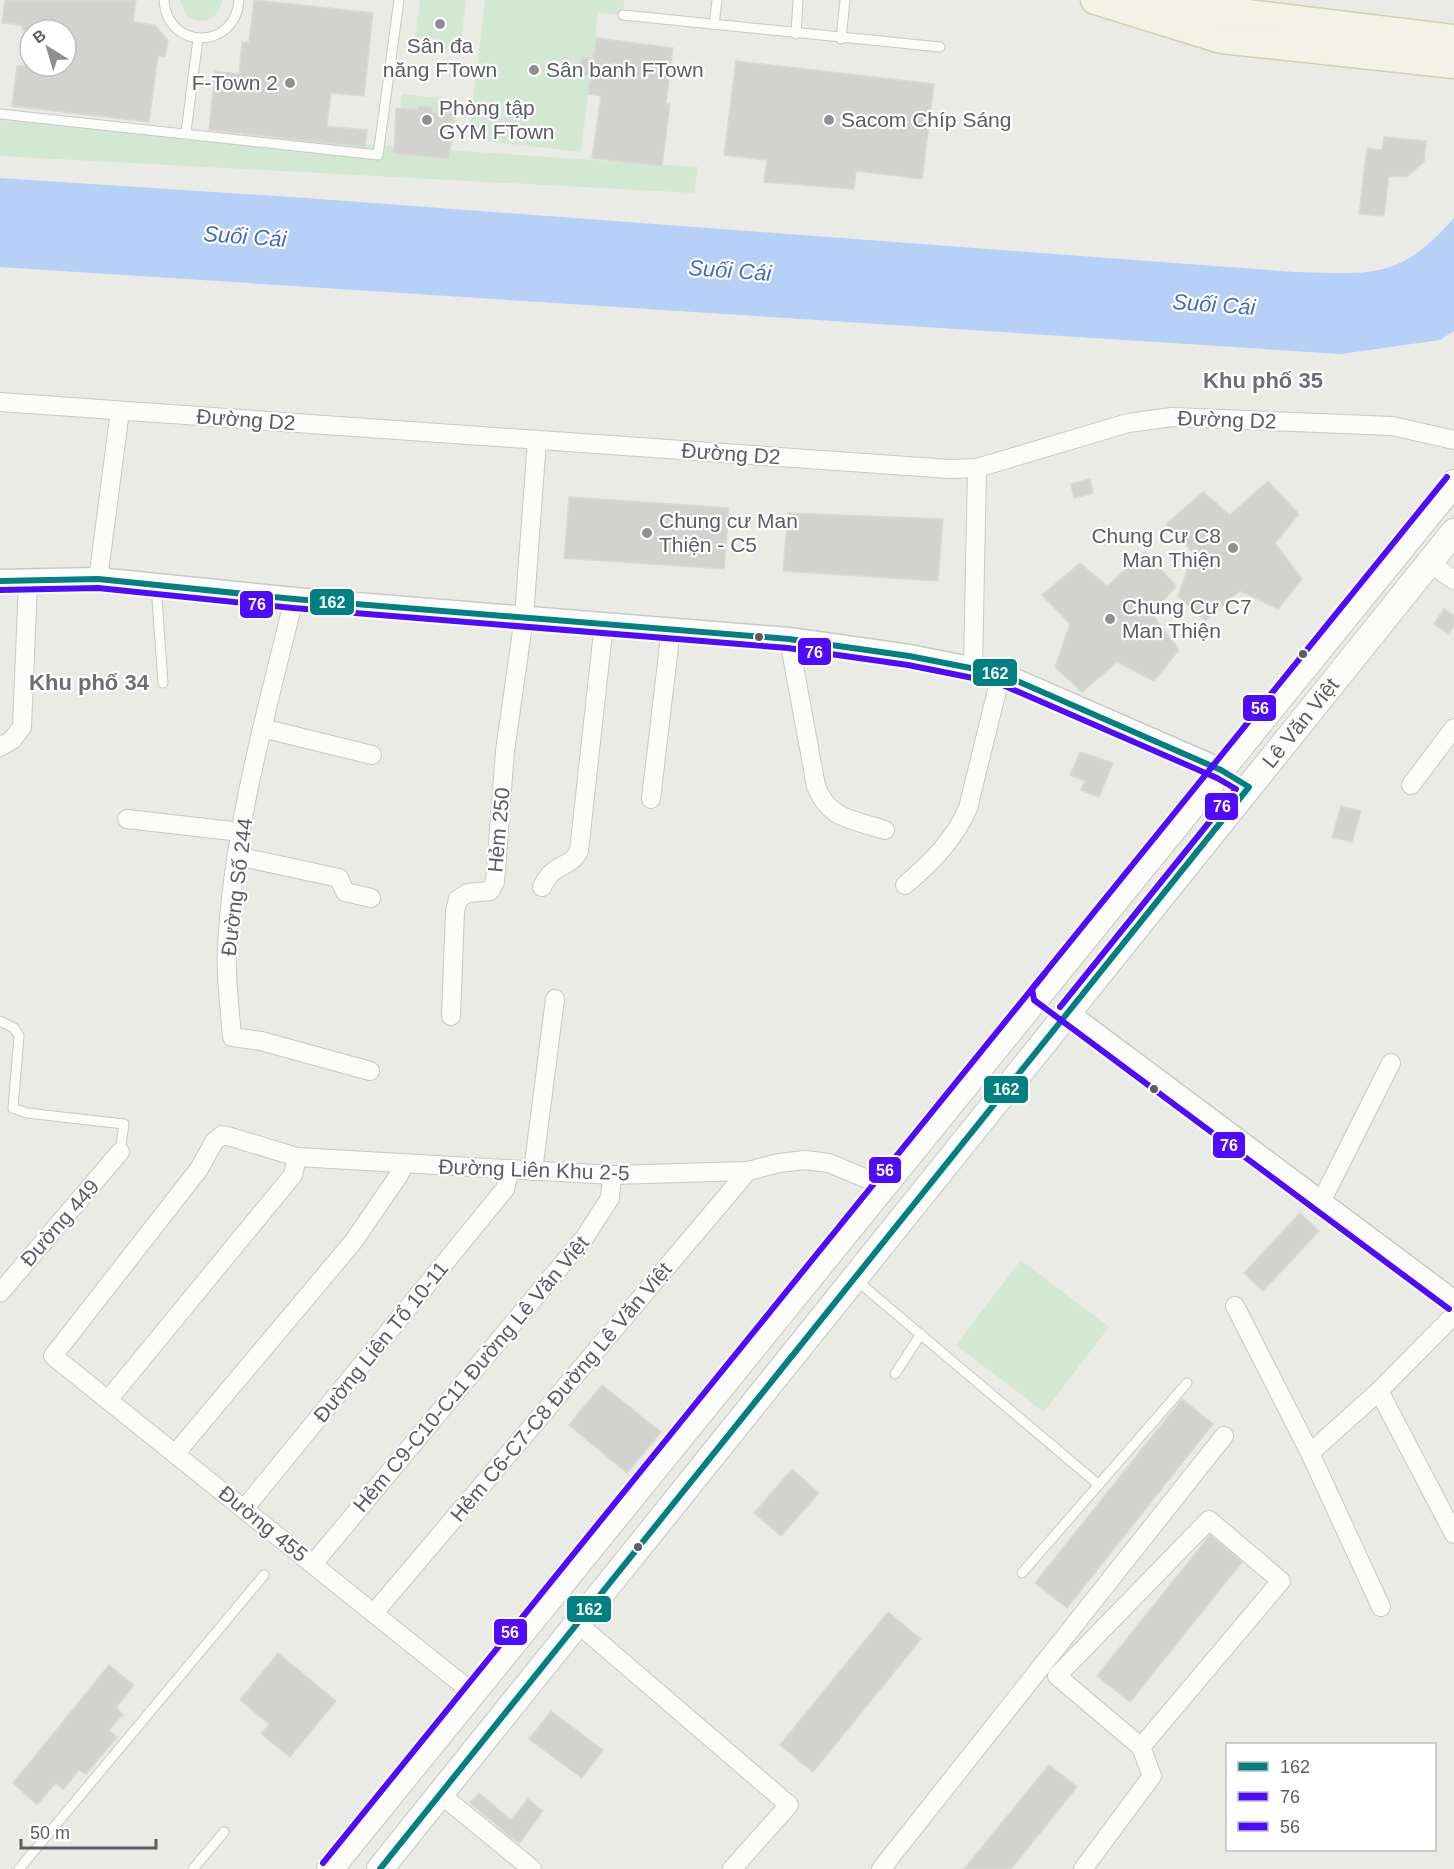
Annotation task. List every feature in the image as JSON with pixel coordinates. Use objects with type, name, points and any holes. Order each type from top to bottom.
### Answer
[{"type":"main road","points":[[1094,0],[1223,11],[1454,39]]},
{"type":"main road","points":[[1094,0],[1221,39],[1454,64]]},
{"type":"main road","name":"Lê Văn Việt","points":[[330,1869],[1454,483]]},
{"type":"main road","name":"Lê Văn Việt","points":[[380,1869],[1454,532]]},
{"type":"main road","points":[[1221,770],[1249,787]]},
{"type":"main road","points":[[1040,993],[1067,1013]]},
{"type":"main road","points":[[473,1693],[502,1716]]},
{"type":"street","name":"Đường D2","points":[[0,402],[950,469],[976,468],[1128,423],[1172,417],[1392,426],[1454,440]]},
{"type":"street","points":[[98,579],[120,411]]},
{"type":"street","points":[[524,617],[537,440]]},
{"type":"street","points":[[974,668],[976,468]]},
{"type":"street","points":[[1429,563],[1454,580]]},
{"type":"street","points":[[0,581],[98,579],[294,599],[789,639],[1001,674],[1221,770]]},
{"type":"street","points":[[0,747],[12,740],[22,727],[28,582]]},
{"type":"street","name":"Đường Số 244","points":[[294,599],[262,728],[237,856],[226,948],[232,1037],[261,1041],[370,1071]]},
{"type":"street","name":"Hẻm 250","points":[[451,1016],[455,911],[458,899],[468,893],[490,891],[495,882],[505,751],[524,617]]},
{"type":"street","points":[[542,887],[550,872],[570,862],[579,851],[604,623]]},
{"type":"street","points":[[651,799],[671,629]]},
{"type":"street","points":[[789,639],[816,786],[822,802],[832,812],[885,830]]},
{"type":"street","points":[[906,885],[941,852],[960,826],[968,808],[1001,674]]},
{"type":"street","points":[[262,728],[372,755]]},
{"type":"street","points":[[1411,785],[1454,728]]},
{"type":"street","points":[[127,819],[241,832]]},
{"type":"street","points":[[237,856],[339,878],[345,892],[371,897]]},
{"type":"street","points":[[533,1171],[555,999]]},
{"type":"street","points":[[1067,1013],[1454,1302]]},
{"type":"street","points":[[1320,1204],[1391,1064]]},
{"type":"street","name":"Đường Liên Khu 2-5","points":[[53,1356],[199,1169],[214,1142],[222,1135],[297,1157],[612,1175],[748,1171],[779,1162],[805,1160],[829,1163],[884,1186]]},
{"type":"street","name":"Đường 449","points":[[0,1293],[120,1152]]},
{"type":"street","points":[[108,1401],[293,1175],[297,1157]]},
{"type":"street","points":[[175,1454],[353,1242],[404,1164]]},
{"type":"street","name":"Đường Liên Tổ 10-11","points":[[244,1509],[505,1190],[510,1170]]},
{"type":"street","name":"Hẻm C6-C7-C8 Đường Lê Văn Việt","points":[[374,1613],[748,1171]]},
{"type":"street","name":"Hẻm C9-C10-C11 Đường Lê Văn Việt","points":[[313,1564],[585,1238],[610,1198],[612,1175]]},
{"type":"street","points":[[1235,1306],[1310,1453],[1381,1607]]},
{"type":"street","points":[[1310,1453],[1379,1391],[1454,1315]]},
{"type":"street","name":"Đường 455","points":[[53,1356],[473,1693]]},
{"type":"street","points":[[1379,1391],[1454,1534]]},
{"type":"street","points":[[881,1869],[1224,1436]]},
{"type":"street","points":[[1083,1869],[1152,1776],[1141,1747],[1057,1676],[1209,1520],[1281,1581],[1141,1747]]},
{"type":"street","points":[[577,1623],[789,1805],[732,1869]]},
{"type":"street","points":[[440,1794],[532,1869]]},
{"type":"lane","points":[[164,0],[170,22],[177,30],[198,39],[215,36],[226,29],[234,19],[238,0]]},
{"type":"lane","points":[[0,114],[186,132],[378,155],[396,0]]},
{"type":"lane","points":[[714,25],[717,0]]},
{"type":"lane","points":[[796,34],[798,0]]},
{"type":"lane","points":[[842,39],[844,0]]},
{"type":"lane","points":[[623,15],[842,39],[940,47]]},
{"type":"lane","points":[[186,132],[198,39]]},
{"type":"lane","points":[[156,585],[163,683]]},
{"type":"lane","points":[[0,1021],[14,1028],[19,1036],[13,1108],[27,1113],[105,1120],[124,1125],[120,1152]]},
{"type":"lane","points":[[855,1278],[1098,1485]]},
{"type":"lane","points":[[895,1374],[921,1334]]},
{"type":"lane","points":[[1022,1573],[1187,1383]]},
{"type":"lane","points":[[19,1869],[264,1575]]},
{"type":"lane","points":[[193,1869],[224,1832]]},
{"type":"green space","points":[[180,0],[222,0],[222,2],[213,17],[197,21],[186,15]]},
{"type":"green space","name":"Sân đa năng FTown","points":[[420,0],[466,0],[460,53],[414,47]]},
{"type":"green space","name":"Sân banh FTown","points":[[485,0],[624,0],[623,15],[598,13],[581,152],[468,139]]},
{"type":"green space","name":"Phòng tập GYM FTown","points":[[402,94],[458,100],[453,146],[397,140]]},
{"type":"green space","points":[[0,120],[698,167],[694,193],[0,156]]},
{"type":"green space","points":[[1021,1260],[1109,1327],[1044,1412],[956,1345]]},
{"type":"water","name":"Suối Cái","points":[[0,178],[306,198],[1321,273],[1364,272],[1400,263],[1435,238],[1454,218],[1454,331],[1440,340],[1341,354],[0,267]]},
{"type":"building","points":[[5,0],[136,0],[133,22],[155,25],[168,41],[165,57],[158,56],[149,122],[12,106],[17,66],[18,78],[78,78],[78,18],[18,18],[18,25],[2,23]]},
{"type":"building","name":"F-Town 2","points":[[254,0],[373,13],[364,96],[331,93],[327,126],[367,130],[365,147],[209,130],[215,71],[239,74],[242,42],[249,42]]},
{"type":"building","points":[[596,38],[673,48],[666,104],[670,104],[662,166],[592,158],[601,96],[588,94],[591,77],[579,75],[582,57],[593,59]]},
{"type":"building","name":"Sacom Chíp Sáng","points":[[736,61],[934,84],[922,179],[856,171],[854,189],[764,182],[767,160],[724,155]]},
{"type":"building","name":"Phòng tập GYM FTown","points":[[418,106],[432,107],[432,112],[454,114],[449,159],[394,153],[396,108],[418,110]]},
{"type":"building","points":[[1384,137],[1426,141],[1424,162],[1406,177],[1389,176],[1384,216],[1359,214],[1367,148],[1382,150]]},
{"type":"building","points":[[1090,479],[1093,493],[1074,498],[1071,484]]},
{"type":"building","name":"Chung Cư C8 Man Thiện","points":[[1268,481],[1299,514],[1275,543],[1302,579],[1278,609],[1240,591],[1205,621],[1178,596],[1193,553],[1166,524],[1203,492],[1230,515]]},
{"type":"building","name":"Chung cư Man Thiện - C5","points":[[569,497],[729,508],[724,569],[564,558]]},
{"type":"building","points":[[788,513],[943,519],[938,581],[783,571]]},
{"type":"building","name":"Chung Cư C7 Man Thiện","points":[[1145,552],[1176,586],[1152,614],[1179,650],[1154,681],[1117,662],[1082,692],[1055,667],[1070,624],[1042,595],[1080,563],[1107,586]]},
{"type":"building","points":[[1444,609],[1454,615],[1454,626],[1449,634],[1434,624]]},
{"type":"building","points":[[1080,752],[1113,763],[1099,797],[1081,790],[1085,781],[1070,775]]},
{"type":"building","points":[[1341,806],[1361,811],[1352,842],[1332,837]]},
{"type":"building","points":[[1300,1213],[1319,1231],[1263,1291],[1244,1273]]},
{"type":"building","points":[[602,1385],[661,1432],[627,1473],[569,1425]]},
{"type":"building","points":[[1182,1399],[1213,1424],[1067,1608],[1035,1583]]},
{"type":"building","points":[[792,1469],[819,1493],[781,1536],[754,1513]]},
{"type":"building","points":[[1210,1535],[1242,1562],[1130,1702],[1097,1676]]},
{"type":"building","points":[[888,1612],[921,1639],[813,1772],[780,1745]]},
{"type":"building","points":[[278,1653],[336,1701],[290,1757],[261,1734],[269,1724],[240,1700]]},
{"type":"building","points":[[109,1665],[134,1685],[116,1708],[123,1714],[109,1730],[117,1737],[86,1774],[79,1770],[63,1790],[56,1783],[37,1805],[13,1783]]},
{"type":"building","points":[[551,1711],[603,1750],[582,1778],[529,1739]]},
{"type":"building","points":[[1049,1765],[1077,1787],[1011,1869],[964,1869]]},
{"type":"building","points":[[479,1793],[511,1820],[528,1799],[543,1811],[519,1844],[470,1803]]},
{"type":"transit line","name":"56","points":[[323,1863],[1447,477]]},
{"type":"transit line","name":"162","points":[[0,581],[98,579],[294,599],[789,639],[909,656],[1001,674],[1221,770],[1249,787],[380,1869]]},
{"type":"transit line","name":"76","points":[[0,590],[98,588],[293,608],[788,648],[908,665],[998,683],[1217,778],[1236,789],[1060,1007]]},
{"type":"transit line","name":"76","points":[[1045,973],[1032,989],[1034,1000],[1449,1309]]},
{"type":"place","name":"Sân đa năng FTown","points":[[440,24]]},
{"type":"place","name":"Sân banh FTown","points":[[534,70]]},
{"type":"place","name":"F-Town 2","points":[[290,83]]},
{"type":"place","name":"Phòng tập GYM FTown","points":[[427,120]]},
{"type":"place","name":"Sacom Chíp Sáng","points":[[829,120]]},
{"type":"place","name":"Chung cư Man Thiện - C5","points":[[647,533]]},
{"type":"place","name":"Chung Cư C8 Man Thiện","points":[[1233,548]]},
{"type":"place","name":"Chung Cư C7 Man Thiện","points":[[1110,619]]},
{"type":"district","name":"Khu phố 35","points":[[1263,380]]},
{"type":"district","name":"Khu phố 34","points":[[89,682]]}]
